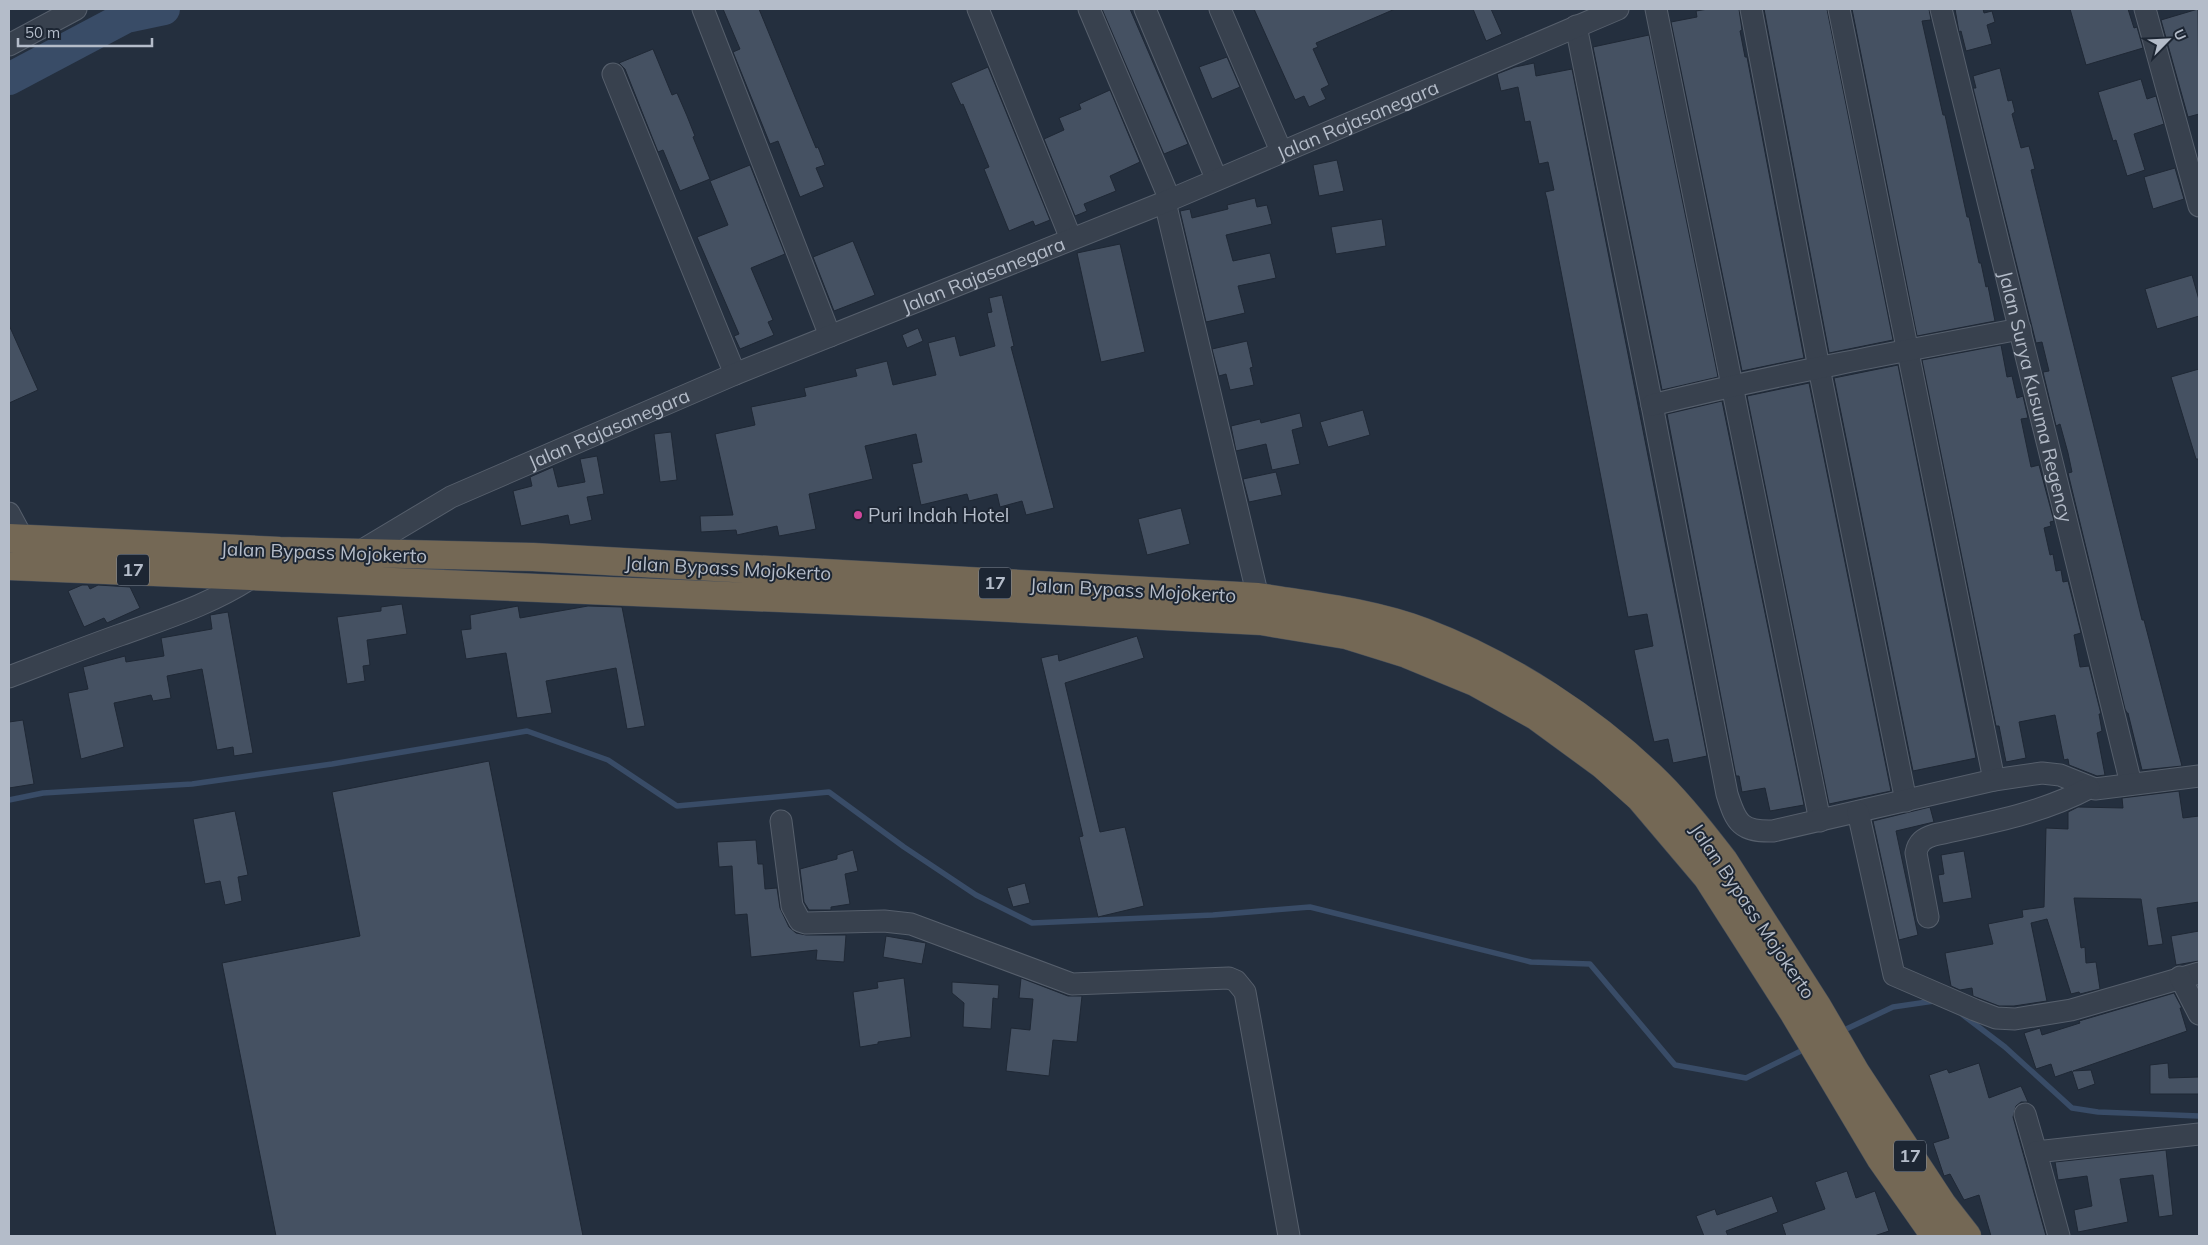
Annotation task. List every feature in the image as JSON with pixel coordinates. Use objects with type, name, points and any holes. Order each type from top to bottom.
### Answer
[{"type":"highway","name":"Jalan Bypass Mojokerto","points":[[16,539],[280,552],[532,557],[1258,597],[1361,614],[1423,632],[1494,664],[1548,696],[1615,745],[1658,783],[1693,821],[1724,861],[1805,1009],[1846,1078],[1967,1236]]},
{"type":"highway","name":"Jalan Bypass Mojokerto","points":[[9,566],[970,606],[1261,621],[1346,636],[1407,654],[1475,682],[1536,716],[1603,765],[1640,798],[1707,877],[1805,1009]]},
{"type":"highway","name":"Jalan Bypass Mojokerto","points":[[1846,1078],[1881,1159],[1934,1236]]},
{"type":"street","points":[[9,45],[76,9]]},
{"type":"street","points":[[703,9],[830,336]]},
{"type":"street","points":[[978,9],[1072,239]]},
{"type":"street","points":[[1089,9],[1168,201],[1258,597]]},
{"type":"street","points":[[1145,9],[1216,178]]},
{"type":"street","points":[[1220,9],[1281,151]]},
{"type":"street","name":"Jalan Rajasanegara","points":[[325,579],[355,554],[451,497],[735,374],[1168,201],[1216,178],[1618,9]]},
{"type":"street","points":[[1656,9],[1820,821]]},
{"type":"street","points":[[1750,9],[1818,368],[1906,801]]},
{"type":"street","points":[[1839,9],[1994,780]]},
{"type":"street","name":"Jalan Surya Kusuma Regency","points":[[1941,9],[2131,784]]},
{"type":"street","points":[[2145,9],[2199,206]]},
{"type":"street","points":[[1576,26],[1727,794],[1732,809],[1739,821],[1748,829],[1773,831],[1994,780],[2052,773],[2088,788],[2102,789],[2199,776]]},
{"type":"street","points":[[613,74],[735,374]]},
{"type":"street","points":[[1652,405],[1733,385],[1908,349],[2020,330]]},
{"type":"street","points":[[9,513],[16,539]]},
{"type":"street","points":[[9,677],[187,611],[228,593],[256,575],[280,552]]},
{"type":"street","points":[[1928,917],[1916,853],[1917,846],[1922,840],[1934,835],[2032,813],[2068,799],[2088,788]]},
{"type":"street","points":[[1858,812],[1894,975],[1996,1018],[2015,1019],[2071,1010],[2190,975],[2199,1014]]},
{"type":"street","points":[[781,820],[792,906],[800,921],[806,923],[884,920],[911,924],[1072,984],[1229,978],[1236,980],[1245,992],[1289,1236]]},
{"type":"street","points":[[2025,1114],[2059,1236]]},
{"type":"street","points":[[2036,1152],[2199,1134]]},
{"type":"building","points":[[723,9],[759,9],[816,148],[818,147],[825,165],[816,168],[824,187],[800,197],[778,141],[770,144],[733,52],[740,49]]},
{"type":"building","points":[[1102,9],[1130,9],[1188,144],[1164,154]]},
{"type":"building","points":[[1254,9],[1395,9],[1316,43],[1318,47],[1313,49],[1329,85],[1321,89],[1326,99],[1309,107],[1304,96],[1295,100]]},
{"type":"building","points":[[1473,9],[1491,9],[1502,34],[1486,41]]},
{"type":"building","points":[[1739,9],[1742,30],[1740,31],[1745,57],[1747,57],[1804,358],[1742,371],[1671,22],[1697,17],[1696,11]]},
{"type":"building","points":[[1764,9],[1827,9],[1893,340],[1829,353]]},
{"type":"building","points":[[1852,9],[1929,9],[1931,20],[1922,21],[1967,217],[1969,217],[1986,287],[1988,286],[1995,321],[1917,336]]},
{"type":"building","points":[[1955,9],[1983,9],[1984,13],[1992,11],[1995,22],[1987,25],[1992,44],[1966,51],[1961,31],[1959,32]]},
{"type":"building","points":[[2070,9],[2128,9],[2134,28],[2137,27],[2143,48],[2086,65]]},
{"type":"building","points":[[2198,9],[2199,114],[2188,117],[2161,20]]},
{"type":"building","points":[[1649,35],[1718,377],[1662,390],[1593,47]]},
{"type":"building","points":[[653,49],[672,95],[677,93],[710,179],[680,191],[663,150],[658,152],[625,69],[619,63]]},
{"type":"building","points":[[1227,57],[1240,87],[1212,99],[1199,67]]},
{"type":"building","points":[[1534,63],[1536,76],[1572,69],[1707,756],[1673,763],[1668,739],[1654,742],[1634,650],[1653,646],[1647,614],[1628,617],[1545,192],[1554,190],[1548,162],[1539,164],[1530,121],[1525,122],[1518,87],[1501,91],[1497,74],[1515,67]]},
{"type":"building","points":[[988,67],[1050,220],[1035,226],[1033,221],[1009,231],[984,169],[989,167],[963,104],[961,105],[951,83]]},
{"type":"building","points":[[2000,68],[2008,101],[2012,100],[2015,112],[2012,114],[2021,148],[2029,146],[2035,169],[2031,170],[2066,314],[2142,620],[2144,620],[2182,766],[2142,770],[2128,713],[2125,709],[2068,473],[2072,472],[2068,453],[2060,424],[2056,426],[2043,372],[2049,371],[2042,342],[2036,343],[1973,88],[1976,88],[1973,76]]},
{"type":"building","points":[[2141,79],[2147,99],[2156,96],[2164,124],[2134,134],[2145,170],[2127,176],[2116,140],[2113,141],[2098,92]]},
{"type":"building","points":[[1110,90],[1140,162],[1110,176],[1116,191],[1084,204],[1087,211],[1075,216],[1044,139],[1064,130],[1059,118],[1081,109],[1079,104]]},
{"type":"building","points":[[1337,160],[1344,191],[1319,196],[1313,165]]},
{"type":"building","points":[[750,165],[785,254],[751,268],[773,320],[768,322],[774,335],[740,349],[734,336],[739,334],[697,237],[728,225],[710,181]]},
{"type":"building","points":[[2175,168],[2184,199],[2153,209],[2144,177]]},
{"type":"building","points":[[1255,198],[1257,207],[1267,205],[1272,224],[1226,235],[1233,261],[1270,253],[1276,278],[1238,286],[1245,313],[1206,322],[1180,211],[1190,209],[1192,218],[1228,209],[1227,205]]},
{"type":"building","points":[[1382,219],[1386,246],[1336,254],[1331,227]]},
{"type":"building","points":[[853,241],[875,295],[834,311],[813,257]]},
{"type":"building","points":[[1120,244],[1145,352],[1101,362],[1077,253]]},
{"type":"building","points":[[2192,275],[2199,300],[2199,316],[2157,329],[2145,289]]},
{"type":"building","points":[[1002,295],[1014,346],[1011,347],[1054,508],[1026,515],[1022,501],[1000,507],[997,494],[969,501],[967,494],[921,505],[912,464],[922,462],[916,434],[865,446],[873,479],[809,494],[816,529],[779,536],[777,526],[737,535],[736,530],[701,532],[700,516],[733,515],[715,434],[755,425],[751,407],[806,396],[804,388],[857,376],[855,369],[887,361],[893,385],[936,375],[928,343],[955,336],[960,356],[995,346],[987,313],[992,312],[989,298]]},
{"type":"building","points":[[9,325],[38,390],[9,403]]},
{"type":"building","points":[[918,328],[923,341],[907,348],[902,335]]},
{"type":"building","points":[[1247,341],[1253,367],[1250,368],[1254,385],[1230,390],[1226,374],[1219,376],[1212,349]]},
{"type":"building","points":[[2001,345],[2007,377],[2012,376],[2017,398],[2023,396],[2028,418],[2021,419],[2031,467],[2039,465],[2054,521],[2050,522],[2051,526],[2044,528],[2050,555],[2053,554],[2056,571],[2061,570],[2063,582],[2068,581],[2081,633],[2074,635],[2080,667],[2089,666],[2101,714],[2099,714],[2102,731],[2097,733],[2105,775],[2097,776],[2069,765],[2068,759],[2064,760],[2055,715],[2019,722],[2026,758],[2006,762],[1999,726],[1996,726],[1922,360]]},
{"type":"building","points":[[1898,365],[1976,758],[1913,771],[1834,378]]},
{"type":"building","points":[[2199,369],[2199,459],[2196,459],[2171,377]]},
{"type":"building","points":[[1809,383],[1891,791],[1829,804],[1747,396]]},
{"type":"building","points":[[1722,401],[1804,805],[1770,811],[1765,788],[1742,792],[1739,776],[1736,776],[1667,414]]},
{"type":"building","points":[[1363,410],[1370,435],[1328,447],[1320,422]]},
{"type":"building","points":[[1300,413],[1303,427],[1292,430],[1300,464],[1272,470],[1266,444],[1236,451],[1231,426],[1260,419],[1261,423]]},
{"type":"building","points":[[671,432],[677,480],[660,482],[654,434]]},
{"type":"building","points":[[597,456],[604,494],[587,497],[592,520],[570,525],[568,515],[521,526],[513,491],[532,486],[530,477],[553,467],[558,487],[585,482],[580,459]]},
{"type":"building","points":[[1276,472],[1282,495],[1249,502],[1243,479]]},
{"type":"building","points":[[1181,508],[1190,544],[1147,555],[1138,519]]},
{"type":"building","points":[[82,585],[88,585],[90,589],[98,585],[130,587],[140,608],[107,623],[104,618],[84,627],[68,591]]},
{"type":"building","points":[[402,604],[407,634],[367,640],[370,665],[363,666],[365,681],[347,684],[337,617],[381,611],[381,607]]},
{"type":"building","points":[[518,606],[520,618],[588,606],[622,607],[645,726],[627,729],[616,668],[546,681],[552,713],[517,718],[506,653],[466,659],[461,630],[471,629],[470,615]]},
{"type":"building","points":[[228,612],[253,753],[234,756],[233,747],[217,750],[202,669],[167,676],[171,698],[153,701],[151,695],[114,703],[124,747],[81,759],[68,693],[88,689],[83,667],[125,656],[126,662],[164,656],[161,638],[212,629],[210,615]]},
{"type":"building","points":[[1137,636],[1144,658],[1065,683],[1100,832],[1125,827],[1144,906],[1098,917],[1079,837],[1083,836],[1041,658],[1058,654],[1059,661]]},
{"type":"building","points":[[23,720],[34,784],[9,788],[9,722]]},
{"type":"building","points":[[489,761],[583,1236],[276,1236],[222,963],[360,936],[332,792]]},
{"type":"building","points":[[2179,791],[2183,818],[2199,816],[2199,902],[2157,908],[2163,944],[2148,946],[2141,899],[2074,898],[2081,948],[2085,947],[2086,963],[2096,962],[2100,989],[2080,994],[2079,992],[2071,994],[2047,919],[2031,923],[2047,1001],[2014,1006],[1999,1006],[1973,996],[1972,988],[1960,990],[1951,986],[1945,953],[1993,944],[1988,924],[2023,917],[2022,910],[2044,907],[2046,828],[2068,829],[2068,812],[2078,807],[2123,808],[2122,798]]},
{"type":"building","points":[[1930,807],[1934,822],[1896,831],[1918,935],[1899,940],[1873,821]]},
{"type":"building","points":[[235,811],[248,875],[238,877],[242,901],[225,905],[220,881],[205,884],[193,819]]},
{"type":"building","points":[[756,840],[758,864],[763,864],[765,889],[777,888],[780,908],[789,927],[796,933],[806,935],[846,935],[844,962],[816,960],[817,950],[751,957],[747,914],[735,915],[732,866],[719,867],[717,842]]},
{"type":"building","points":[[853,850],[858,871],[845,874],[850,904],[831,907],[831,910],[809,910],[804,902],[800,869],[837,859],[837,855]]},
{"type":"building","points":[[1964,851],[1972,898],[1943,903],[1938,875],[1944,874],[1941,855]]},
{"type":"building","points":[[1025,883],[1030,903],[1013,907],[1007,888]]},
{"type":"building","points":[[2199,931],[2199,961],[2176,965],[2171,936]]},
{"type":"building","points":[[886,936],[926,943],[922,964],[883,957]]},
{"type":"building","points":[[904,978],[911,1037],[860,1047],[853,992],[878,988],[877,982]]},
{"type":"building","points":[[1021,978],[1068,996],[1082,996],[1077,1042],[1053,1040],[1049,1076],[1006,1071],[1011,1028],[1030,1030],[1033,999],[1019,998]]},
{"type":"building","points":[[952,982],[999,985],[998,999],[993,998],[991,1029],[963,1027],[964,1003],[952,993]]},
{"type":"building","points":[[2174,993],[2182,1008],[2180,1008],[2187,1031],[2073,1071],[2091,1070],[2095,1084],[2078,1090],[2072,1071],[2055,1077],[2051,1064],[2036,1069],[2024,1033],[2040,1028],[2042,1035],[2080,1023],[2079,1021]]},
{"type":"building","points":[[1979,1063],[1989,1098],[2021,1086],[2028,1102],[2021,1102],[2016,1106],[2013,1117],[2046,1236],[1991,1236],[1979,1195],[1964,1200],[1950,1174],[1944,1176],[1933,1143],[1949,1138],[1929,1075],[1947,1069],[1949,1073]]},
{"type":"building","points":[[2168,1063],[2169,1078],[2199,1077],[2199,1094],[2150,1094],[2150,1065]]},
{"type":"building","points":[[2166,1150],[2173,1215],[2159,1217],[2153,1175],[2120,1179],[2128,1222],[2078,1232],[2074,1210],[2092,1206],[2087,1176],[2058,1180],[2055,1162]]},
{"type":"building","points":[[1847,1171],[1856,1198],[1875,1191],[1889,1231],[1874,1236],[1786,1236],[1782,1224],[1825,1209],[1815,1182]]},
{"type":"building","points":[[1772,1196],[1778,1212],[1726,1231],[1728,1236],[1704,1236],[1696,1216],[1715,1209],[1717,1215]]},
{"type":"waterway","points":[[9,79],[126,17],[164,9]]},
{"type":"waterway","points":[[9,800],[43,793],[192,784],[332,764],[527,731],[608,760],[677,806],[829,792],[904,847],[976,895],[1032,923],[1213,915],[1310,907],[1531,962],[1590,964],[1675,1065],[1746,1078],[1807,1048]]},
{"type":"waterway","points":[[1840,1032],[1893,1007],[1934,1001]]},
{"type":"waterway","points":[[1963,1015],[2005,1047],[2072,1108],[2098,1112],[2199,1116]]},
{"type":"place","name":"Puri Indah Hotel","points":[[858,515]]}]
